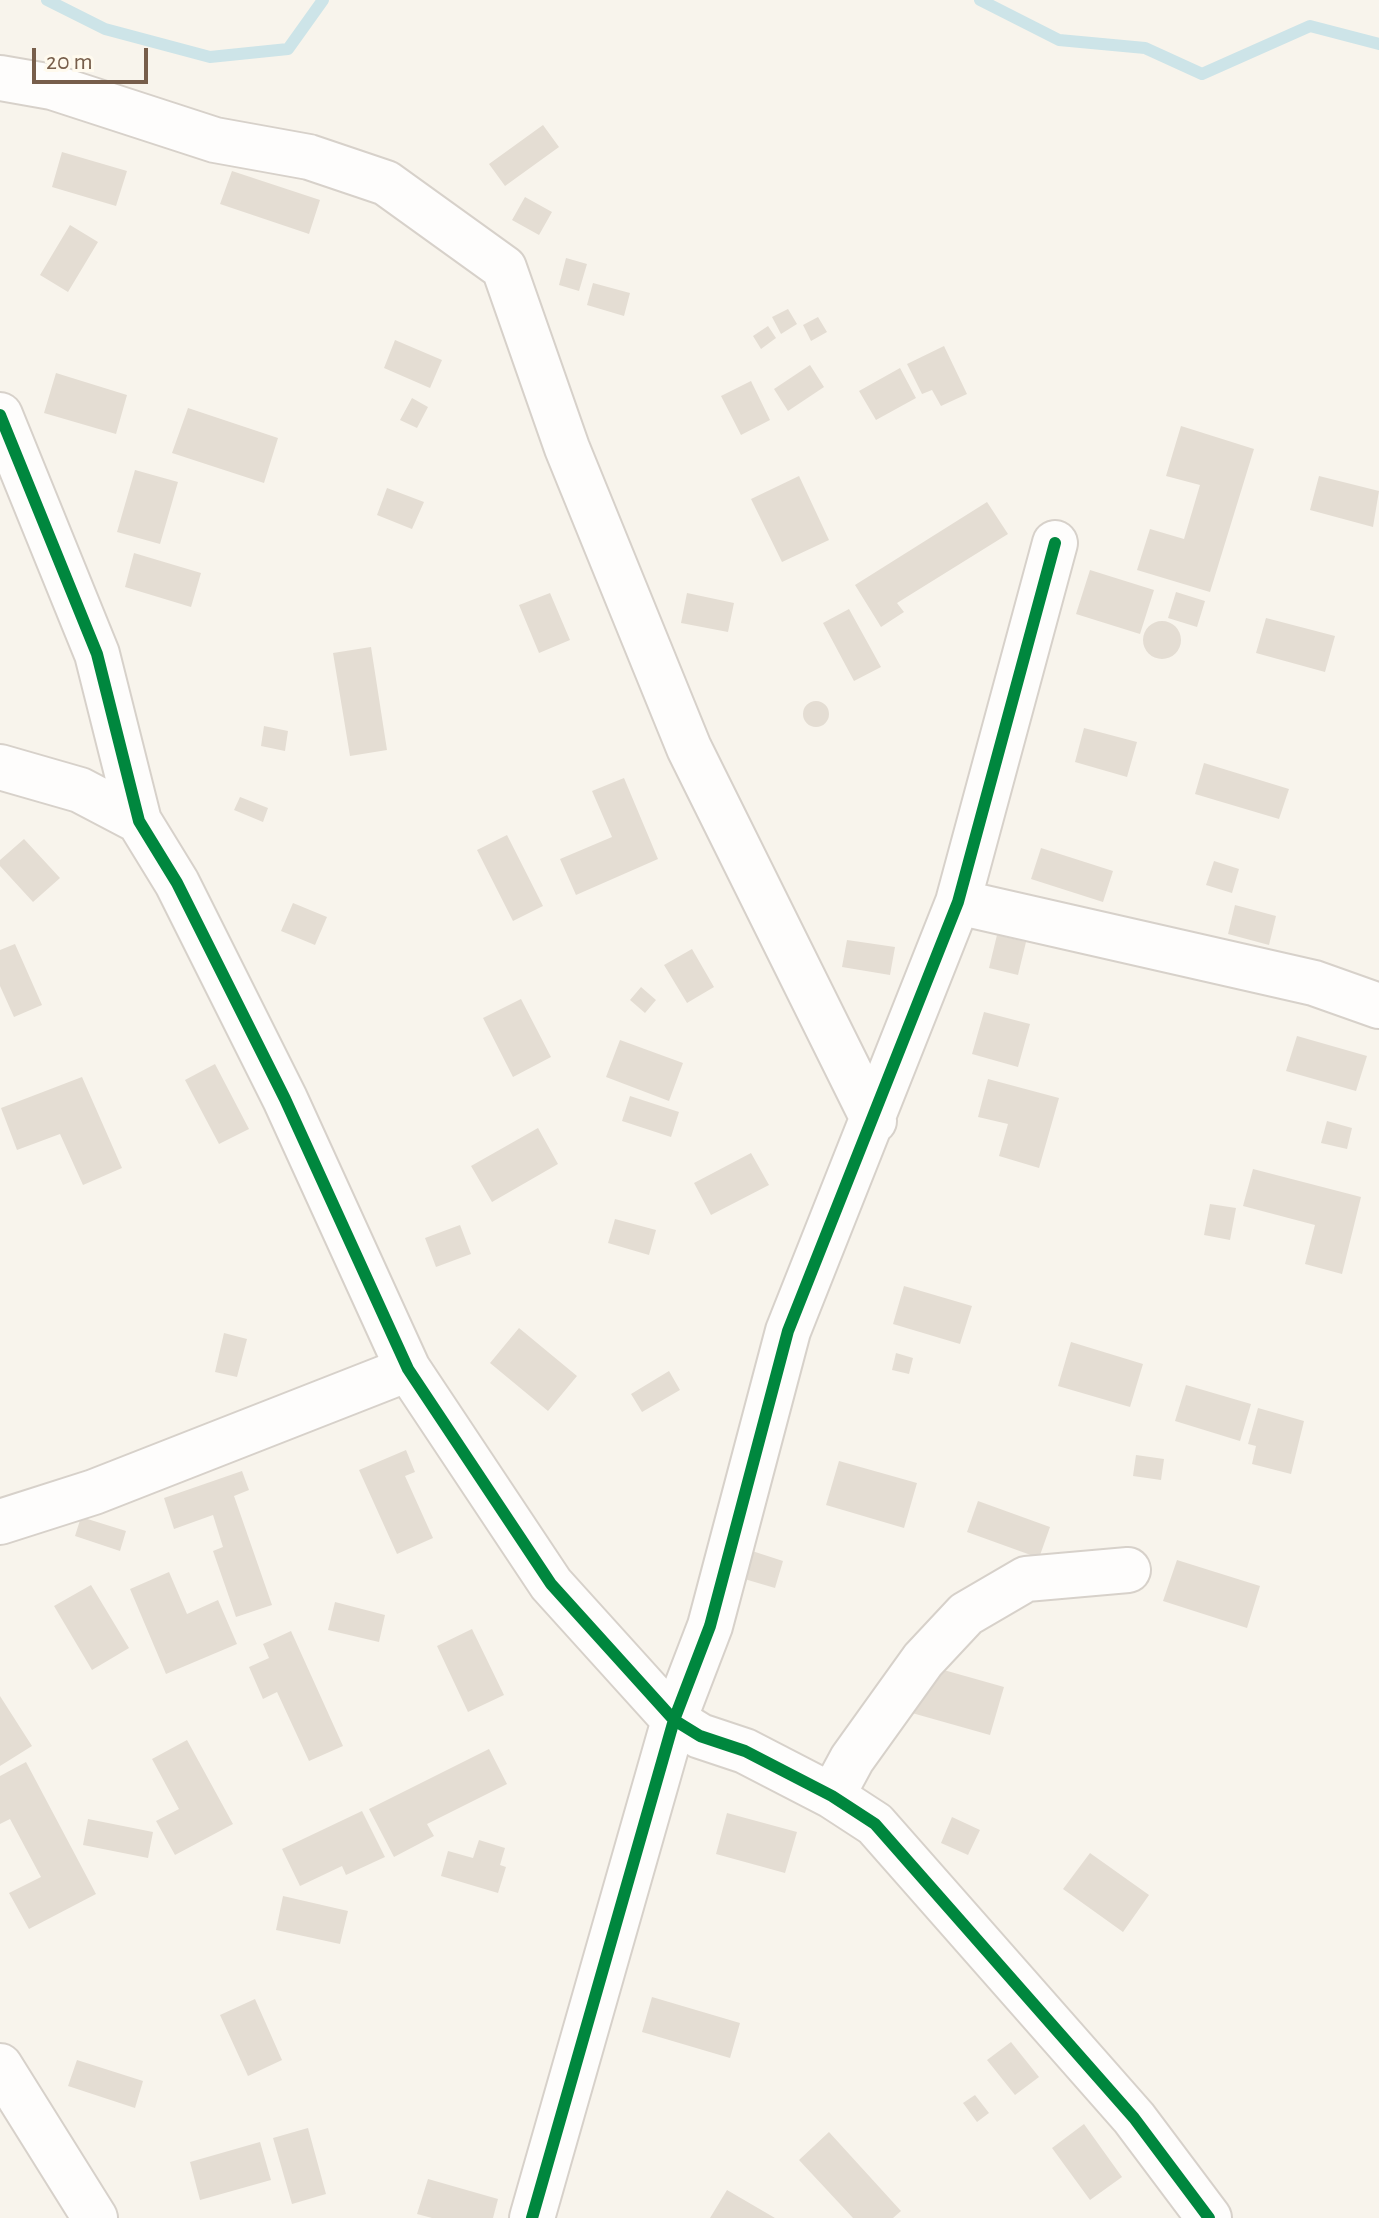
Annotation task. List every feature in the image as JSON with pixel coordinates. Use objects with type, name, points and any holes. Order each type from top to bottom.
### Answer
[{"type":"street","points":[[0,78],[52,87],[215,140],[309,157],[386,183],[504,268],[567,448],[689,748],[874,1121]]},
{"type":"street","points":[[0,415],[97,654],[139,821],[177,883],[285,1099],[408,1369],[551,1584],[674,1720],[700,1736],[745,1751],[832,1796],[875,1824],[904,1852],[1134,2118],[1209,2218]]},
{"type":"street","points":[[532,2218],[674,1720],[710,1626],[788,1331],[874,1121],[958,902],[1055,543]]},
{"type":"street","points":[[0,767],[80,790],[139,821]]},
{"type":"street","points":[[958,902],[1314,983],[1379,1006]]},
{"type":"street","points":[[0,1522],[94,1492],[408,1369]]},
{"type":"street","points":[[832,1796],[852,1759],[923,1660],[966,1614],[1026,1579],[1128,1570]]},
{"type":"street","points":[[0,2066],[95,2218]]},
{"type":"building","points":[[543,125],[559,147],[505,186],[489,164]]},
{"type":"building","points":[[62,152],[127,171],[116,206],[52,187]]},
{"type":"building","points":[[232,171],[320,200],[309,234],[220,204]]},
{"type":"building","points":[[525,197],[552,212],[539,235],[512,220]]},
{"type":"building","points":[[70,225],[98,242],[68,292],[40,275]]},
{"type":"building","points":[[566,258],[587,264],[579,291],[559,285]]},
{"type":"building","points":[[593,283],[630,293],[624,316],[587,305]]},
{"type":"building","points":[[788,309],[797,324],[781,334],[772,317]]},
{"type":"building","points":[[818,317],[827,332],[811,341],[803,325]]},
{"type":"building","points":[[768,326],[776,338],[761,349],[753,336]]},
{"type":"building","points":[[395,340],[442,360],[430,388],[384,368]]},
{"type":"building","points":[[944,346],[967,394],[941,406],[932,390],[922,394],[907,364]]},
{"type":"building","points":[[810,365],[824,387],[788,411],[774,389]]},
{"type":"building","points":[[900,368],[916,398],[876,420],[859,391]]},
{"type":"building","points":[[56,373],[127,395],[116,434],[44,413]]},
{"type":"building","points":[[751,381],[770,420],[741,435],[721,396]]},
{"type":"building","points":[[412,398],[428,407],[417,428],[400,420]]},
{"type":"building","points":[[188,408],[278,438],[264,483],[172,453]]},
{"type":"building","points":[[1181,426],[1254,449],[1210,592],[1137,570],[1150,529],[1184,539],[1200,485],[1166,476]]},
{"type":"building","points":[[135,470],[178,482],[160,544],[117,532]]},
{"type":"building","points":[[799,476],[829,540],[782,562],[751,499]]},
{"type":"building","points":[[1319,476],[1379,491],[1373,527],[1310,510]]},
{"type":"building","points":[[387,488],[424,502],[412,529],[377,515]]},
{"type":"building","points":[[987,502],[1008,534],[897,603],[904,612],[881,627],[855,585]]},
{"type":"building","points":[[134,553],[201,573],[191,607],[125,587]]},
{"type":"building","points":[[1090,570],[1154,590],[1140,634],[1076,614]]},
{"type":"building","points":[[1176,592],[1205,601],[1197,627],[1168,618]]},
{"type":"building","points":[[550,593],[570,640],[539,653],[519,605]]},
{"type":"building","points":[[687,593],[734,603],[728,632],[681,623]]},
{"type":"building","points":[[849,609],[881,667],[854,681],[823,623]]},
{"type":"building","points":[[1266,618],[1335,636],[1325,672],[1256,653]]},
{"type":"building","points":[[1162,621],[1175,627],[1181,640],[1175,653],[1162,659],[1149,653],[1143,640],[1149,627]]},
{"type":"building","points":[[371,647],[387,750],[350,756],[333,653]]},
{"type":"building","points":[[816,701],[825,705],[829,714],[825,723],[816,727],[807,723],[803,714],[807,705]]},
{"type":"building","points":[[264,726],[288,731],[285,751],[261,746]]},
{"type":"building","points":[[1084,728],[1137,742],[1127,777],[1075,762]]},
{"type":"building","points":[[1204,763],[1289,789],[1279,819],[1195,794]]},
{"type":"building","points":[[624,778],[658,859],[576,895],[560,859],[612,837],[592,791]]},
{"type":"building","points":[[240,797],[268,808],[263,822],[234,810]]},
{"type":"building","points":[[507,835],[543,906],[513,921],[477,850]]},
{"type":"building","points":[[24,839],[60,878],[33,902],[0,866],[0,860]]},
{"type":"building","points":[[1041,848],[1113,871],[1103,902],[1031,879]]},
{"type":"building","points":[[1214,861],[1239,869],[1232,893],[1206,885]]},
{"type":"building","points":[[293,903],[327,917],[315,945],[281,931]]},
{"type":"building","points":[[1235,905],[1276,916],[1269,945],[1228,934]]},
{"type":"building","points":[[997,935],[1026,942],[1018,975],[989,968]]},
{"type":"building","points":[[847,940],[895,947],[890,975],[842,967]]},
{"type":"building","points":[[15,944],[42,1005],[14,1017],[0,986],[0,950]]},
{"type":"building","points":[[692,949],[714,987],[687,1003],[664,965]]},
{"type":"building","points":[[641,987],[656,1000],[645,1013],[630,1000]]},
{"type":"building","points":[[521,999],[551,1057],[513,1077],[483,1018]]},
{"type":"building","points":[[984,1012],[1030,1024],[1018,1067],[972,1054]]},
{"type":"building","points":[[1297,1036],[1367,1056],[1356,1091],[1286,1071]]},
{"type":"building","points":[[620,1040],[683,1063],[669,1101],[606,1077]]},
{"type":"building","points":[[215,1064],[249,1129],[219,1144],[185,1080]]},
{"type":"building","points":[[82,1077],[122,1168],[83,1185],[60,1134],[17,1150],[1,1108]]},
{"type":"building","points":[[988,1079],[1059,1098],[1039,1168],[999,1156],[1008,1124],[978,1117]]},
{"type":"building","points":[[630,1096],[679,1112],[671,1137],[622,1121]]},
{"type":"building","points":[[1327,1121],[1352,1128],[1347,1149],[1321,1143]]},
{"type":"building","points":[[538,1128],[558,1164],[492,1202],[471,1166]]},
{"type":"building","points":[[751,1153],[769,1185],[711,1215],[694,1183]]},
{"type":"building","points":[[1253,1169],[1361,1197],[1342,1274],[1305,1264],[1315,1225],[1243,1206]]},
{"type":"building","points":[[1210,1204],[1236,1208],[1230,1240],[1204,1235]]},
{"type":"building","points":[[615,1219],[656,1230],[649,1255],[608,1243]]},
{"type":"building","points":[[460,1225],[471,1254],[436,1267],[425,1238]]},
{"type":"building","points":[[904,1286],[972,1306],[960,1344],[893,1324]]},
{"type":"building","points":[[519,1328],[577,1376],[548,1411],[490,1363]]},
{"type":"building","points":[[224,1333],[247,1339],[237,1377],[215,1372]]},
{"type":"building","points":[[1071,1342],[1143,1364],[1130,1407],[1058,1386]]},
{"type":"building","points":[[896,1353],[913,1358],[909,1374],[892,1370]]},
{"type":"building","points":[[669,1371],[680,1390],[642,1412],[631,1394]]},
{"type":"building","points":[[1186,1385],[1251,1404],[1240,1441],[1175,1421]]},
{"type":"building","points":[[1258,1408],[1304,1421],[1291,1474],[1252,1464],[1256,1446],[1248,1444]]},
{"type":"building","points":[[406,1450],[415,1472],[405,1476],[433,1538],[397,1554],[359,1470]]},
{"type":"building","points":[[1136,1455],[1164,1459],[1161,1480],[1133,1476]]},
{"type":"building","points":[[839,1461],[917,1483],[904,1528],[826,1505]]},
{"type":"building","points":[[242,1471],[249,1490],[234,1496],[272,1605],[236,1617],[213,1551],[223,1547],[213,1515],[174,1529],[164,1498]]},
{"type":"building","points":[[978,1501],[1050,1527],[1039,1558],[967,1532]]},
{"type":"building","points":[[81,1517],[126,1531],[120,1551],[75,1536]]},
{"type":"building","points":[[749,1550],[783,1561],[775,1588],[741,1578]]},
{"type":"building","points":[[1177,1560],[1260,1586],[1247,1628],[1163,1601]]},
{"type":"building","points":[[169,1572],[187,1614],[218,1600],[237,1644],[166,1674],[130,1589]]},
{"type":"building","points":[[91,1585],[129,1648],[92,1670],[54,1606]]},
{"type":"building","points":[[335,1602],[385,1615],[379,1642],[328,1630]]},
{"type":"building","points":[[472,1629],[504,1695],[468,1712],[437,1646]]},
{"type":"building","points":[[291,1631],[343,1746],[309,1761],[277,1692],[263,1699],[249,1667],[269,1658],[263,1644]]},
{"type":"building","points":[[926,1665],[1004,1687],[990,1735],[912,1713]]},
{"type":"building","points":[[0,1696],[32,1746],[0,1766]]},
{"type":"building","points":[[187,1740],[233,1824],[175,1855],[156,1821],[179,1809],[152,1759]]},
{"type":"building","points":[[489,1749],[507,1784],[427,1824],[434,1836],[394,1857],[369,1809]]},
{"type":"building","points":[[26,1762],[96,1894],[29,1929],[9,1893],[41,1877],[10,1819],[0,1824],[0,1776]]},
{"type":"building","points":[[362,1811],[385,1857],[346,1875],[342,1866],[300,1886],[282,1849]]},
{"type":"building","points":[[727,1813],[797,1832],[785,1873],[716,1854]]},
{"type":"building","points":[[952,1817],[980,1830],[968,1855],[941,1843]]},
{"type":"building","points":[[88,1819],[153,1832],[148,1858],[83,1845]]},
{"type":"building","points":[[479,1840],[505,1848],[500,1865],[506,1867],[498,1893],[441,1876],[448,1851],[473,1858]]},
{"type":"building","points":[[1090,1853],[1149,1895],[1123,1932],[1063,1889]]},
{"type":"building","points":[[283,1896],[348,1911],[340,1944],[276,1930]]},
{"type":"building","points":[[652,1997],[740,2023],[730,2058],[642,2032]]},
{"type":"building","points":[[255,1999],[282,2060],[248,2076],[220,2015]]},
{"type":"building","points":[[1011,2042],[1039,2077],[1015,2095],[987,2060]]},
{"type":"building","points":[[77,2060],[143,2081],[135,2108],[68,2086]]},
{"type":"building","points":[[975,2095],[989,2113],[977,2122],[963,2103]]},
{"type":"building","points":[[1084,2124],[1122,2177],[1090,2200],[1052,2148]]},
{"type":"building","points":[[308,2128],[326,2194],[292,2204],[273,2138]]},
{"type":"building","points":[[829,2132],[901,2211],[893,2218],[853,2218],[799,2160]]},
{"type":"building","points":[[260,2142],[271,2180],[200,2200],[190,2162]]},
{"type":"building","points":[[428,2179],[498,2199],[493,2218],[432,2218],[417,2214]]},
{"type":"building","points":[[727,2190],[775,2218],[710,2218]]},
{"type":"waterway","points":[[47,0],[105,29],[210,57],[288,49],[323,0]]},
{"type":"waterway","points":[[980,0],[1059,40],[1145,48],[1202,74],[1310,26],[1379,44]]},
{"type":"cycle path","points":[[0,415],[97,654],[139,821],[177,883],[285,1099],[408,1369],[551,1584],[674,1720],[700,1736],[745,1751],[832,1796],[875,1824],[1134,2118],[1209,2218]]},
{"type":"cycle path","points":[[532,2218],[674,1720],[710,1626],[788,1331],[958,902],[1055,543]]}]
